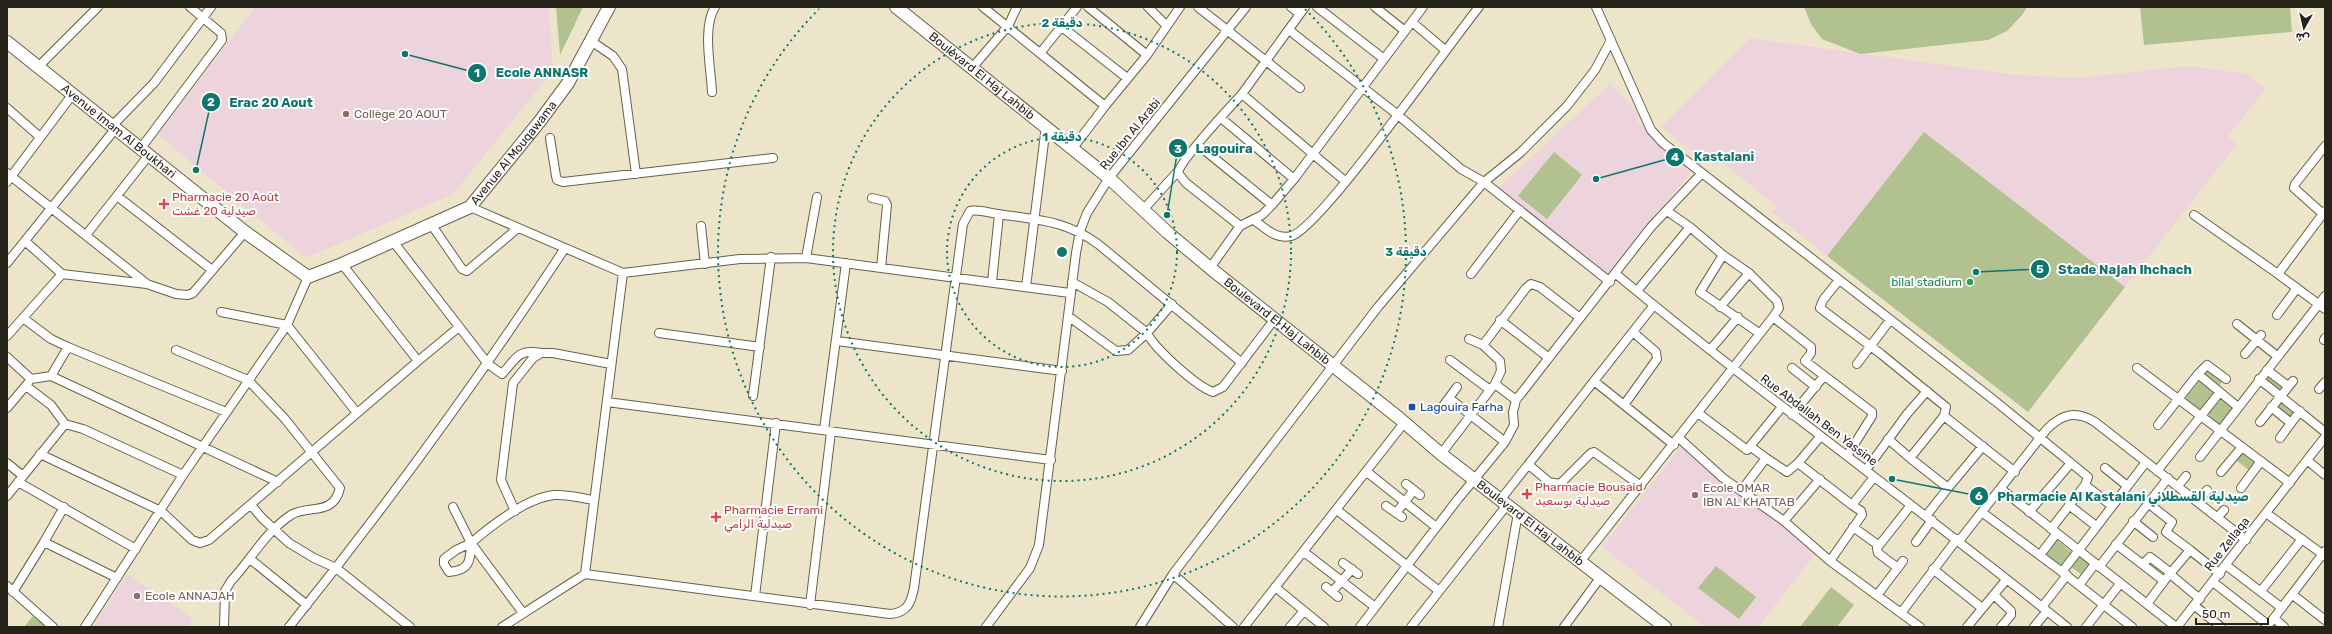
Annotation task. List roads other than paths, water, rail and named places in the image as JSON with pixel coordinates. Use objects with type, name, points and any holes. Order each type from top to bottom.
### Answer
[{"type":"street","points":[[38,67],[98,7]]},
{"type":"street","points":[[86,235],[117,196],[145,151],[222,40],[221,33],[190,7]]},
{"type":"street","points":[[7,263],[114,127],[154,83],[211,7]]},
{"type":"street","name":"Avenue Al Mouqawama","points":[[308,277],[342,264],[392,240],[470,207],[540,121],[568,83],[609,7]]},
{"type":"street","points":[[712,92],[709,34],[712,13],[715,7]]},
{"type":"street","name":"Boulevard El Haj Lahbib","points":[[896,7],[1110,178],[1143,210],[1210,268],[1274,320],[1441,454],[1665,627]]},
{"type":"street","points":[[983,7],[1041,52],[1105,106]]},
{"type":"street","points":[[972,68],[1008,26],[1017,7]]},
{"type":"street","points":[[1041,52],[1077,7]]},
{"type":"street","points":[[1088,7],[1147,55]]},
{"type":"street","points":[[1148,7],[1167,26]]},
{"type":"street","points":[[1073,148],[1127,78],[1147,55],[1180,7]]},
{"type":"street","points":[[1198,7],[1300,88]]},
{"type":"street","name":"Rue Ibn Al Arabi","points":[[986,627],[1019,584],[1036,556],[1042,532],[1070,293],[1080,231],[1087,212],[1110,178],[1246,7]]},
{"type":"street","points":[[1143,210],[1179,170],[1220,118],[1242,94],[1266,62],[1302,10],[1291,7]]},
{"type":"street","points":[[1317,7],[1384,59]]},
{"type":"street","points":[[1375,7],[1405,31]]},
{"type":"street","points":[[1210,268],[1240,226],[1254,220],[1272,205],[1423,7]]},
{"type":"street","points":[[1254,220],[1276,235],[1282,237],[1293,236],[1319,213],[1398,115],[1445,50],[1479,7]]},
{"type":"street","points":[[1596,7],[1654,134],[2041,438],[2088,477],[2085,485],[2069,505],[2040,555]]},
{"type":"street","points":[[1412,22],[1445,50]]},
{"type":"street","points":[[1062,27],[1127,78]]},
{"type":"street","points":[[1289,29],[1398,115],[1461,169],[1484,182],[1610,282]]},
{"type":"street","points":[[1140,627],[1173,574],[1332,366],[1405,274],[1484,182],[1520,153],[1567,106],[1595,70],[1612,40]]},
{"type":"street","points":[[591,41],[612,56],[622,69],[636,174]]},
{"type":"street","name":"Avenue Imam Al Boukhari","points":[[8,44],[145,151],[245,232],[308,277]]},
{"type":"street","points":[[1242,94],[1345,181]]},
{"type":"street","points":[[72,95],[8,177],[52,207],[147,284]]},
{"type":"street","points":[[7,108],[40,137]]},
{"type":"street","points":[[1220,118],[1294,178]]},
{"type":"street","points":[[1026,287],[1046,126]]},
{"type":"street","points":[[550,138],[558,180],[563,182],[773,158]]},
{"type":"street","points":[[1198,145],[1272,205]]},
{"type":"street","points":[[2278,274],[2324,215],[2294,188],[2295,184],[2325,146]]},
{"type":"street","points":[[1179,170],[1180,176],[1186,183],[1240,226]]},
{"type":"street","points":[[1360,627],[1473,479],[1505,442],[1514,425],[1513,412],[1516,400],[1610,282],[1651,227],[1702,173]]},
{"type":"street","points":[[117,196],[212,270]]},
{"type":"street","points":[[806,258],[817,197]]},
{"type":"street","points":[[872,198],[885,201],[887,205],[881,268]]},
{"type":"street","points":[[470,207],[623,273],[771,257],[806,258],[1070,293]]},
{"type":"street","points":[[502,627],[585,574],[755,596],[810,605],[890,614],[901,613],[908,608],[911,603],[914,588],[946,356],[955,278],[965,217],[973,210],[1034,218],[1059,223],[1080,231],[1172,304],[1242,363]]},
{"type":"street","points":[[1471,274],[1520,210]]},
{"type":"street","points":[[1580,562],[1676,442],[1773,317],[1778,308],[1777,301],[1748,273],[1723,255],[1690,227],[1667,211]]},
{"type":"street","points":[[992,282],[999,214]]},
{"type":"street","points":[[2194,215],[2322,307]]},
{"type":"street","points":[[431,224],[462,269],[467,270],[518,228]]},
{"type":"street","points":[[701,226],[705,264]]},
{"type":"street","points":[[1637,291],[1690,227]]},
{"type":"street","points":[[25,241],[62,274],[147,284],[176,294],[188,295],[193,293],[245,232]]},
{"type":"street","points":[[392,240],[488,364],[513,383]]},
{"type":"street","points":[[289,627],[336,568],[488,364],[565,248]]},
{"type":"street","points":[[1723,255],[1700,290],[1720,307],[1738,317],[1760,333]]},
{"type":"street","points":[[753,396],[771,257]]},
{"type":"street","points":[[810,605],[846,263]]},
{"type":"street","points":[[342,264],[418,361]]},
{"type":"street","points":[[585,574],[623,273]]},
{"type":"street","points":[[1720,307],[1748,273]]},
{"type":"street","points":[[7,336],[62,274]]},
{"type":"street","name":"Rue Abdallah Ben Yassine","points":[[1616,274],[1820,437],[1958,540],[2006,580],[2067,627]]},
{"type":"street","points":[[85,627],[183,475],[287,325],[308,277]]},
{"type":"street","points":[[1839,280],[1823,300],[1820,308],[1946,407],[1944,416],[1910,458]]},
{"type":"street","points":[[1072,282],[1108,302],[1147,333],[1154,346],[1163,354],[1213,392],[1223,387],[1274,320]]},
{"type":"street","points":[[1483,345],[1500,320],[1531,284],[1540,287],[1580,318]]},
{"type":"street","points":[[2277,315],[2297,288]]},
{"type":"street","points":[[2200,457],[2277,356],[2322,307],[2325,296]]},
{"type":"street","points":[[1068,316],[1116,351],[1128,350],[1147,333],[1172,304]]},
{"type":"street","points":[[1411,627],[1504,502],[1529,465],[1654,305]]},
{"type":"street","points":[[220,312],[287,325],[357,413]]},
{"type":"street","points":[[1710,350],[1738,317]]},
{"type":"street","points":[[1773,317],[1811,347],[1811,353],[1805,361],[1794,370],[1816,387]]},
{"type":"street","points":[[23,318],[51,339],[68,347],[226,412]]},
{"type":"street","points":[[1500,320],[1549,358]]},
{"type":"street","points":[[1857,364],[1890,320]]},
{"type":"street","points":[[2237,324],[2259,337],[2277,356]]},
{"type":"street","points":[[40,454],[161,511],[192,540],[200,543],[209,540],[251,505],[459,327]]},
{"type":"street","points":[[1624,404],[1657,359],[1656,352],[1633,332]]},
{"type":"street","points":[[659,333],[760,347]]},
{"type":"street","points":[[2245,354],[2259,337]]},
{"type":"street","points":[[1441,454],[1492,387],[1501,371],[1500,361],[1483,345],[1469,339]]},
{"type":"street","points":[[837,341],[1062,371]]},
{"type":"street","points":[[51,376],[68,347]]},
{"type":"street","points":[[176,350],[248,380],[336,480],[340,488],[338,495],[330,505],[319,510],[296,513],[274,529],[230,582],[225,591],[224,627]]},
{"type":"street","points":[[502,374],[520,353],[525,351],[553,353],[611,364]]},
{"type":"street","points":[[515,511],[501,480],[513,383],[533,358],[541,353]]},
{"type":"street","points":[[7,357],[31,379]]},
{"type":"street","points":[[1450,360],[1492,387],[1516,400]]},
{"type":"street","points":[[1805,361],[1872,414],[1847,456]]},
{"type":"street","points":[[2157,471],[2227,377],[2207,365],[2158,424]]},
{"type":"street","points":[[2137,368],[2290,483]]},
{"type":"street","points":[[2260,422],[2290,383],[2267,370]]},
{"type":"street","points":[[2198,374],[2238,407]]},
{"type":"street","points":[[7,408],[31,379],[51,376],[204,446],[278,482]]},
{"type":"street","points":[[1792,415],[1824,376]]},
{"type":"street","points":[[2259,379],[2325,432]]},
{"type":"street","points":[[1594,381],[1741,491],[1784,521],[1830,561],[1878,594],[1920,627]]},
{"type":"street","points":[[2318,389],[2325,382]]},
{"type":"street","points":[[26,386],[51,405],[65,424],[84,429],[183,475]]},
{"type":"street","points":[[1443,406],[1457,387]]},
{"type":"street","points":[[1866,470],[1888,439],[1927,391]]},
{"type":"street","points":[[1449,398],[1505,442]]},
{"type":"street","points":[[607,402],[1051,460]]},
{"type":"street","points":[[1698,413],[1747,450],[1751,447],[1782,407]]},
{"type":"street","points":[[2271,407],[2291,423]]},
{"type":"street","points":[[2280,438],[2300,411]]},
{"type":"street","points":[[1901,613],[1933,569],[1983,513],[2041,438],[2061,417],[2071,414],[2082,415],[2095,422],[2246,540]]},
{"type":"street","points":[[1944,416],[2015,472]]},
{"type":"street","points":[[755,596],[776,423]]},
{"type":"street","points":[[1244,627],[1404,423]]},
{"type":"street","points":[[7,496],[65,424]]},
{"type":"street","points":[[1751,447],[1786,472],[1790,471],[1798,463],[1820,437]]},
{"type":"street","name":"Rue Zellaqa","points":[[2177,627],[2227,566],[2325,437]]},
{"type":"street","points":[[1888,439],[1948,488]]},
{"type":"street","points":[[1916,542],[1948,488],[1983,446]]},
{"type":"street","points":[[2221,472],[2242,447]]},
{"type":"street","points":[[1529,465],[1549,482],[1560,484],[1591,453],[1594,452],[1641,486]]},
{"type":"street","points":[[1741,491],[1766,458]]},
{"type":"street","points":[[2241,488],[2261,461]]},
{"type":"street","points":[[2308,461],[2325,475]]},
{"type":"street","points":[[2029,512],[2071,462]]},
{"type":"street","points":[[2034,627],[2078,551],[2126,485],[2146,462]]},
{"type":"street","points":[[7,463],[20,479],[64,507],[136,549]]},
{"type":"street","points":[[1798,463],[1862,513],[1830,561]]},
{"type":"street","points":[[2105,468],[2126,485]]},
{"type":"street","points":[[1367,472],[1436,527]]},
{"type":"street","points":[[2178,486],[2186,476]]},
{"type":"street","points":[[1852,505],[1874,477]]},
{"type":"street","points":[[2078,584],[2116,544],[2168,478]]},
{"type":"street","points":[[1784,521],[1820,479]]},
{"type":"street","points":[[1386,506],[1399,515],[1404,501],[1417,492],[1406,484]]},
{"type":"street","points":[[2085,485],[2112,506]]},
{"type":"street","points":[[2001,489],[2120,584],[2177,627]]},
{"type":"street","points":[[2198,502],[2207,490]]},
{"type":"street","points":[[472,543],[515,511],[537,499],[556,495],[594,500]]},
{"type":"street","points":[[2148,504],[2172,522],[2166,532],[2220,574]]},
{"type":"street","points":[[251,505],[274,529],[301,551],[336,568],[410,627]]},
{"type":"street","points":[[1898,568],[1878,553],[1878,545],[1912,505]]},
{"type":"street","points":[[2069,505],[2096,526]]},
{"type":"street","points":[[53,627],[10,589],[44,542],[64,507]]},
{"type":"street","points":[[452,507],[472,543],[523,613]]},
{"type":"street","points":[[1337,510],[1407,564],[1439,591]]},
{"type":"street","points":[[2218,517],[2224,510]]},
{"type":"street","points":[[1498,627],[1518,513]]},
{"type":"street","points":[[1983,513],[2078,584],[2126,625]]},
{"type":"street","points":[[2213,582],[2267,626],[2293,595],[2324,554],[2266,513]]},
{"type":"street","points":[[2133,521],[2153,537]]},
{"type":"street","points":[[1853,527],[1878,545]]},
{"type":"street","points":[[2261,591],[2302,539]]},
{"type":"street","points":[[44,542],[117,578]]},
{"type":"street","points":[[2116,544],[2164,581]]},
{"type":"street","points":[[2147,604],[2190,550]]},
{"type":"street","points":[[1304,552],[1375,608]]},
{"type":"street","points":[[2143,564],[2150,558],[2170,574],[2221,627]]},
{"type":"street","points":[[250,559],[307,605]]},
{"type":"street","points":[[1878,594],[1903,561]]},
{"type":"street","points":[[1332,592],[1341,581],[1355,572],[1343,563]]},
{"type":"street","points":[[2227,566],[2282,608]]},
{"type":"street","points":[[1933,569],[1982,608]]},
{"type":"street","points":[[1173,574],[1233,627]]},
{"type":"street","points":[[1564,627],[1600,578]]},
{"type":"street","points":[[1971,625],[1982,608],[2006,580]]},
{"type":"street","points":[[2086,627],[2120,584]]},
{"type":"street","points":[[1275,587],[1324,627]]},
{"type":"street","points":[[1994,595],[2011,611],[2011,615],[2001,627]]},
{"type":"street","points":[[2293,595],[2325,620]]},
{"type":"street","points":[[1290,627],[1304,611]]},
{"type":"street","points":[[2274,618],[2284,627]]},
{"type":"place","name":"Ecole ANNASR","points":[[405,54]]},
{"type":"place","name":"Collège 20 AOUT","points":[[346,114]]},
{"type":"place","name":"Erac 20 Aout","points":[[196,170]]},
{"type":"place","name":"Kastalani","points":[[1596,179]]},
{"type":"place","name":"Pharmacie 20 Août صيدلية 20 غشت","points":[[164,204]]},
{"type":"place","name":"Lagouira","points":[[1167,215]]},
{"type":"place","name":"Stade Najah Ihchach","points":[[1976,272]]},
{"type":"place","name":"bilal stadium","points":[[1970,282]]},
{"type":"place","name":"Lagouira Farha","points":[[1412,407]]},
{"type":"place","name":"Pharmacie Al Kastalani صيدلية القسطلاني","points":[[1892,479]]},
{"type":"place","name":"Pharmacie Bousaid صيدلية بوسعيد","points":[[1527,494]]},
{"type":"place","name":"Ecole OMAR IBN AL KHATTAB","points":[[1695,495]]},
{"type":"place","name":"Pharmacie Errami صيدلية الرامي","points":[[716,517]]},
{"type":"place","name":"Ecole ANNAJAH","points":[[137,596]]}]
